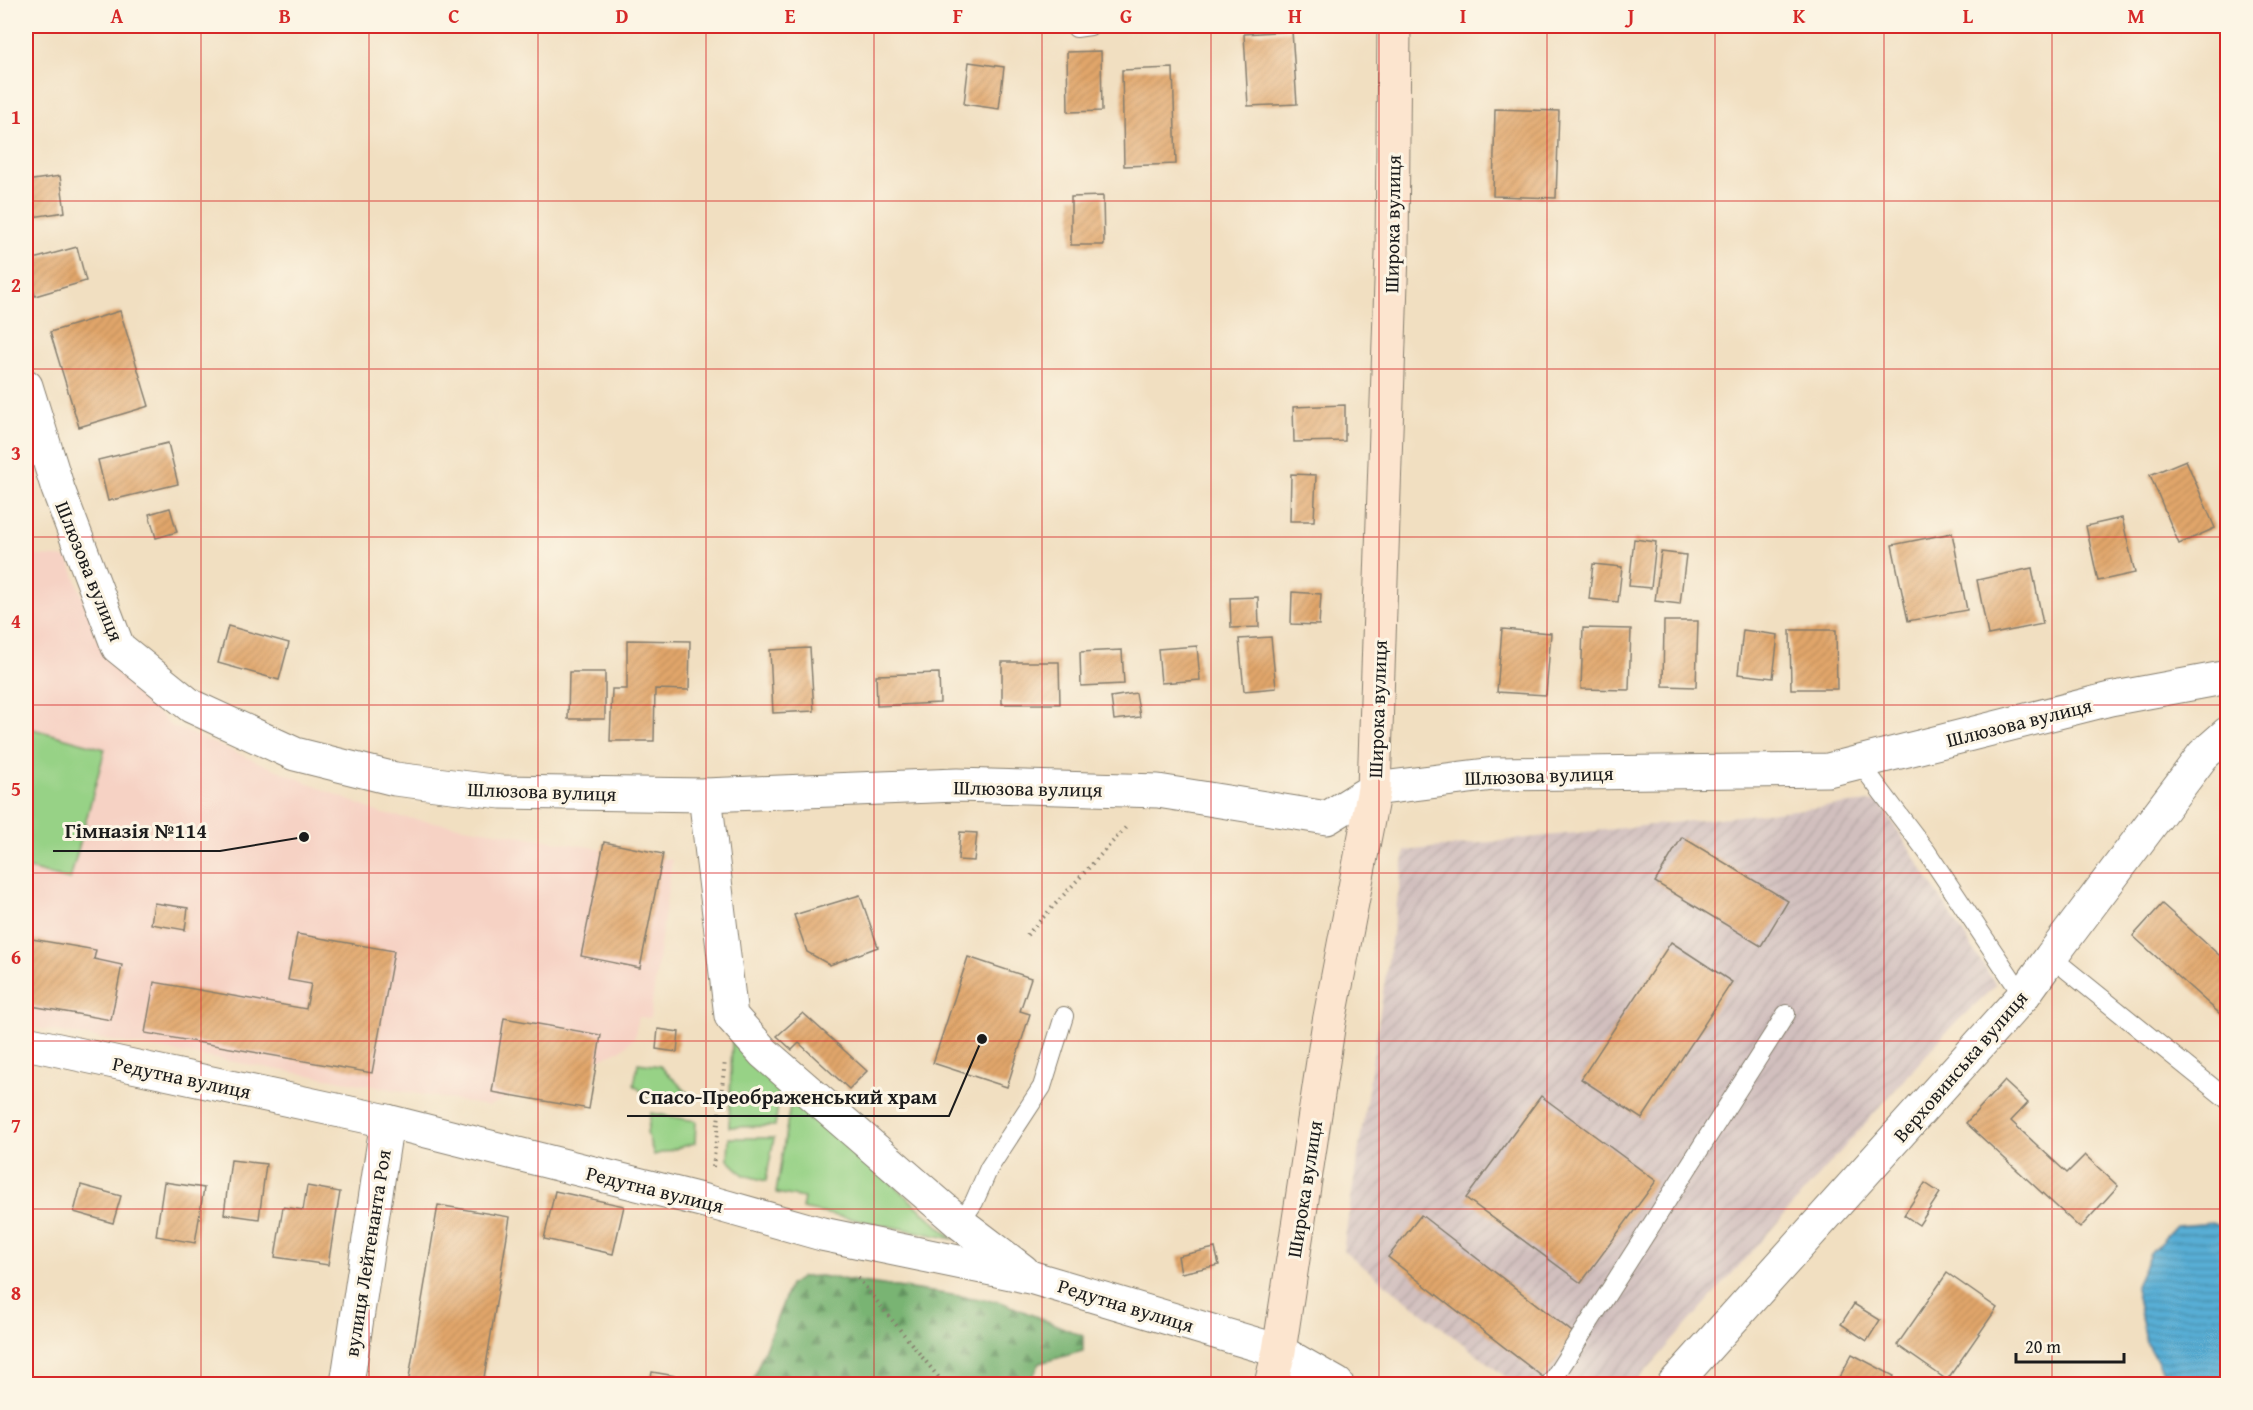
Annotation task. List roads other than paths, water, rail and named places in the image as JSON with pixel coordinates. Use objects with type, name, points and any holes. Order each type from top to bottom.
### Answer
[{"type":"main road","name":"Широка вулиця","points":[[1271,1384],[1279,1351],[1329,1022],[1374,789],[1391,287],[1394,26]]},
{"type":"street","name":"Шлюзова вулиця","points":[[26,386],[58,489],[118,647],[191,706],[295,754],[395,779],[501,792],[705,795],[957,785],[1158,791],[1327,818],[1374,789],[1494,774],[1828,770],[2110,699],[2228,677]]},
{"type":"street","name":"Верховинська вулиця","points":[[1674,1384],[2024,996],[2203,755],[2228,732]]},
{"type":"street","points":[[705,795],[731,1016],[764,1053],[960,1223],[1030,1277]]},
{"type":"street","name":"Редутна вулиця","points":[[26,1043],[387,1121],[709,1202],[822,1234],[1030,1277],[1279,1351]]},
{"type":"street","name":"вулиця Лейтенанта Роя","points":[[347,1384],[387,1121]]},
{"type":"street","points":[[1279,1351],[1337,1384]]},
{"type":"lane","points":[[1859,762],[1927,852],[2024,996]]},
{"type":"lane","points":[[2051,957],[2228,1100]]},
{"type":"lane","points":[[1550,1384],[1786,1014]]},
{"type":"lane","points":[[960,1223],[975,1202],[989,1168],[1042,1087],[1064,1016]]},
{"type":"water","points":[[2212,1223],[2227,1230],[2227,1384],[2170,1384],[2146,1341],[2135,1287],[2150,1254],[2176,1226]]},
{"type":"place","name":"Гімназія №114","points":[[304,837]]},
{"type":"place","name":"Спасо-Преображенський храм","points":[[982,1039]]}]
